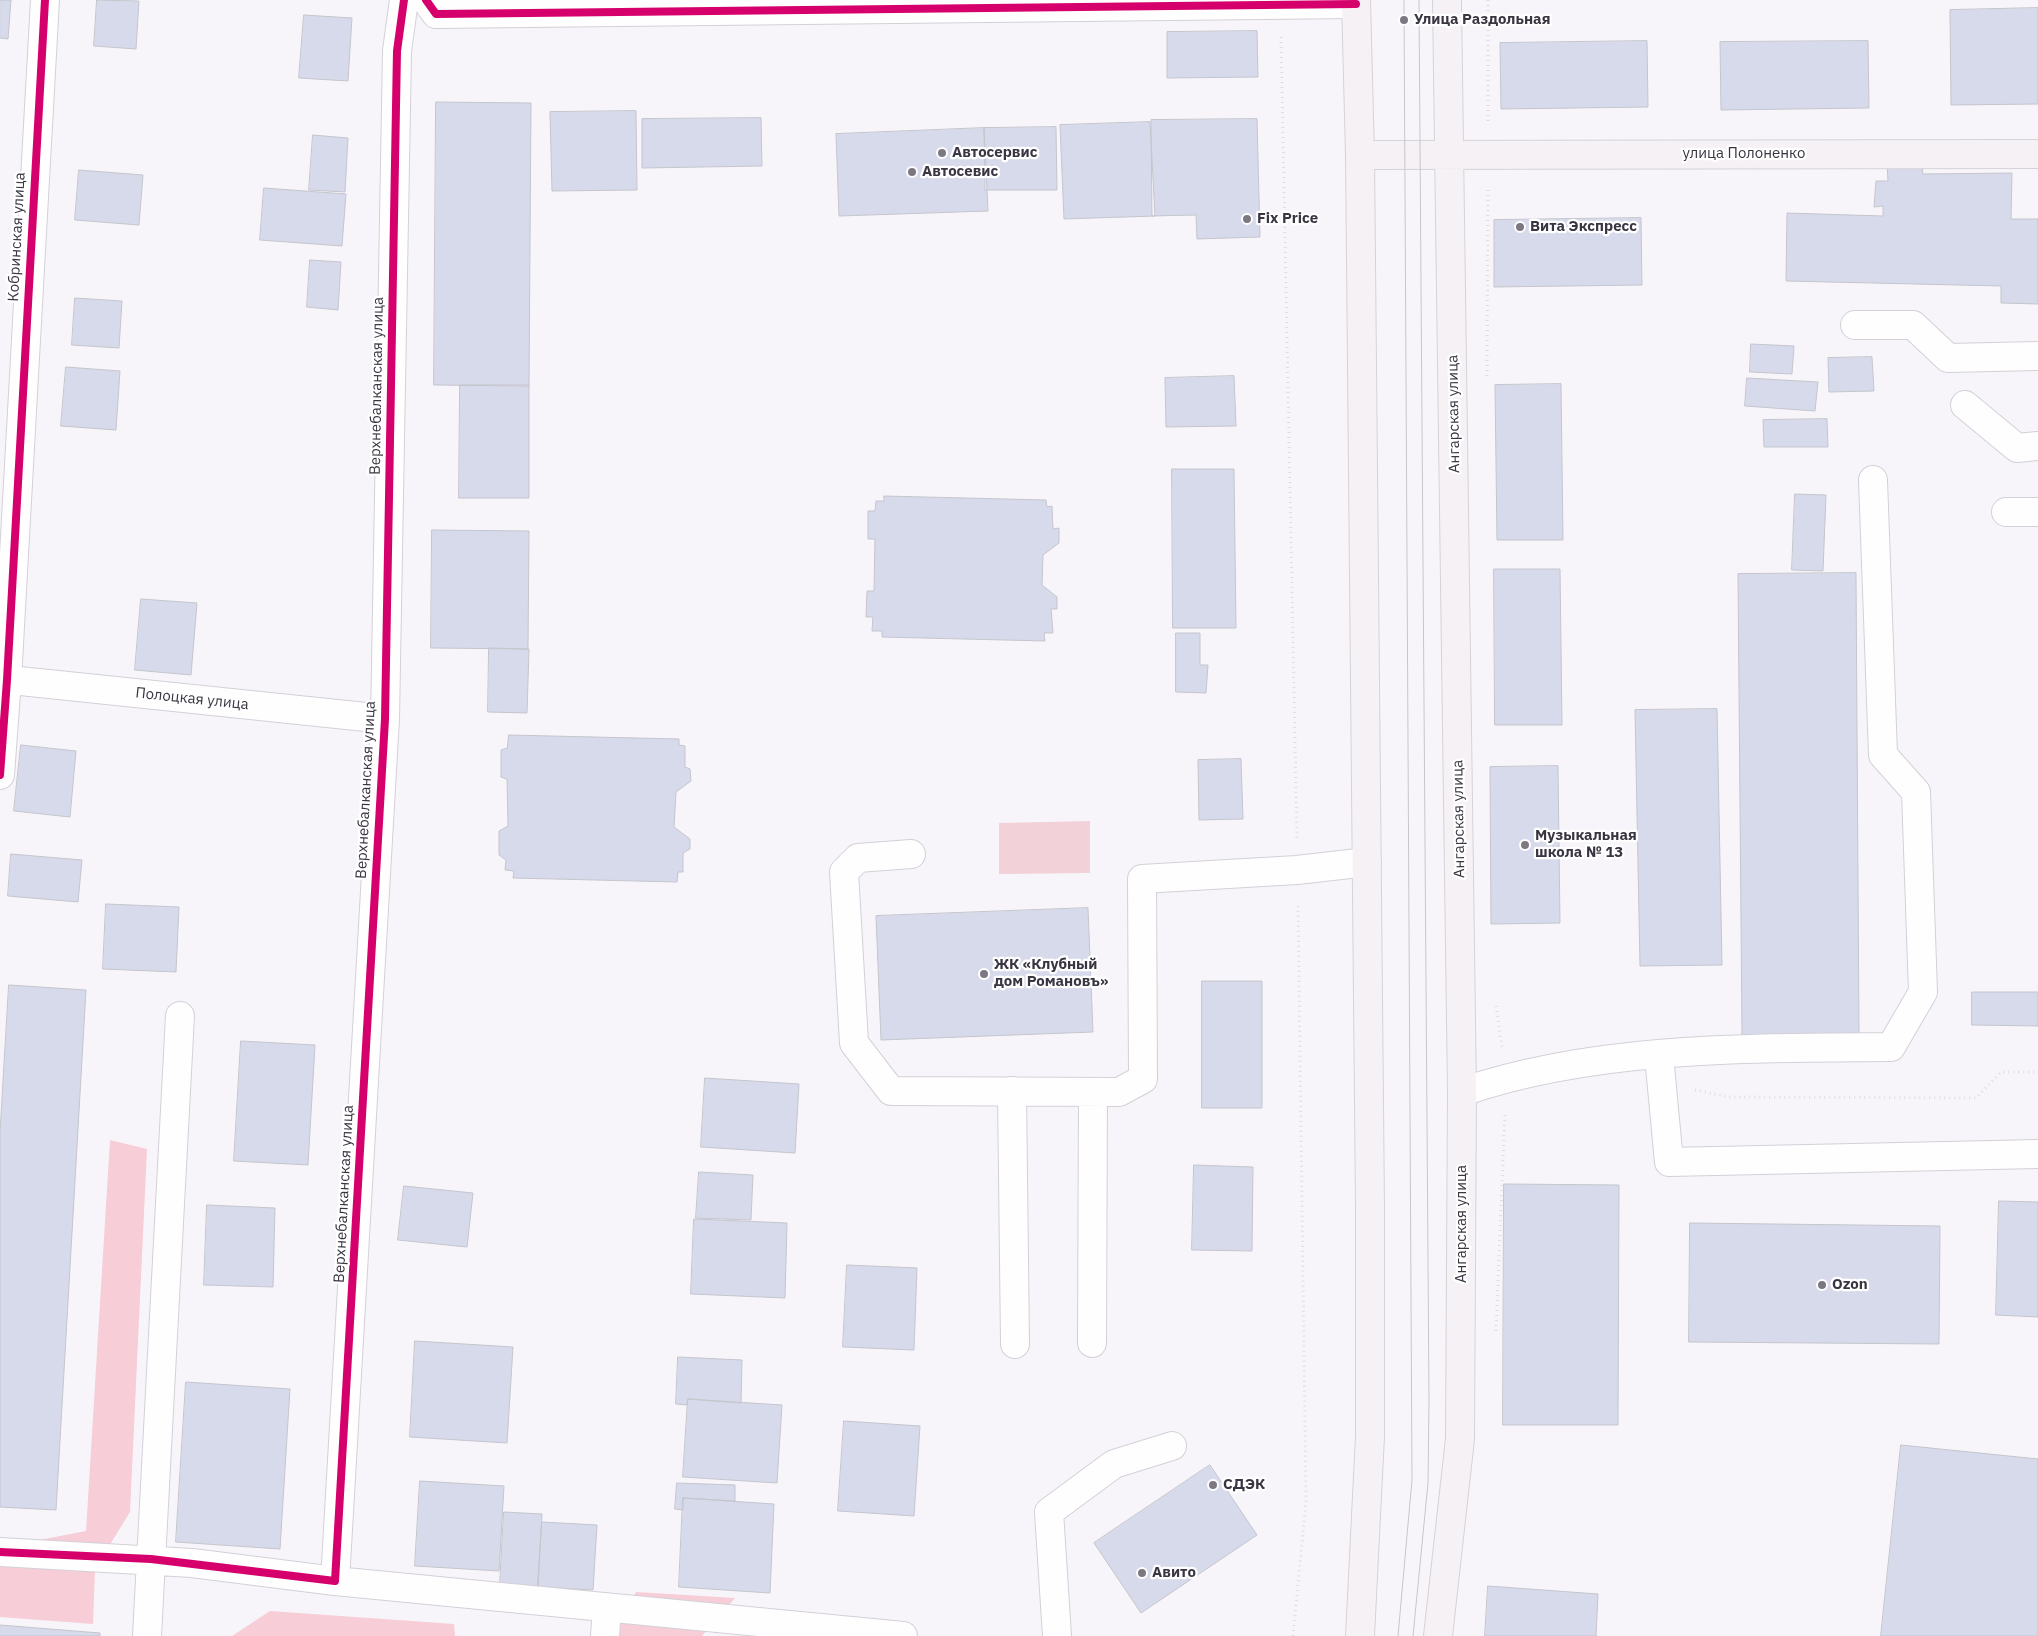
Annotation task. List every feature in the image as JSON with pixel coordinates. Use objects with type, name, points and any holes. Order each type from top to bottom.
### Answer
[{"type":"main road","name":"Ангарская улица","points":[[1438,1636],[1460,1439],[1462,1092],[1447,0]]},
{"type":"main road","points":[[1356,2],[1360,155],[1367,862],[1370,1436],[1360,1636]]},
{"type":"main road","name":"улица Полоненко","points":[[1360,155],[2038,154]]},
{"type":"street","name":"Кобринская улица","points":[[0,775],[4,680],[45,0]]},
{"type":"street","name":"Верхнебалканская улица","points":[[335,1581],[385,719],[397,51],[404,0]]},
{"type":"street","points":[[426,0],[436,14],[1280,5],[1356,2]]},
{"type":"street","points":[[1855,325],[1912,325],[1948,358],[2038,356]]},
{"type":"street","points":[[1965,405],[2017,448],[2038,446]]},
{"type":"street","points":[[1462,1092],[1506,1077],[1619,1059],[1742,1048],[1891,1047],[1923,992],[1916,792],[1883,754],[1873,480]]},
{"type":"street","points":[[2006,512],[2038,512]]},
{"type":"street","name":"Полоцкая улица","points":[[4,680],[385,719]]},
{"type":"street","points":[[911,854],[858,858],[844,872],[854,1043],[891,1092],[1119,1092],[1143,1079],[1142,878],[1297,870],[1367,862]]},
{"type":"street","points":[[148,1636],[180,1016]]},
{"type":"street","points":[[1659,1056],[1669,1162],[2038,1154]]},
{"type":"street","points":[[1012,1091],[1015,1344]]},
{"type":"street","points":[[1092,1343],[1093,1092]]},
{"type":"street","points":[[1057,1636],[1048,1512],[1114,1464],[1172,1446]]},
{"type":"street","points":[[0,1552],[152,1559],[335,1581],[903,1636]]},
{"type":"street","points":[[605,1636],[607,1608]]},
{"type":"path","points":[[1280,5],[1297,870],[1306,1501],[1293,1636]]},
{"type":"path","points":[[1692,1090],[1729,1096],[1976,1098],[2001,1072],[2038,1072]]},
{"type":"shaded area","points":[[1090,821],[1090,873],[999,874],[999,823]]},
{"type":"shaded area","points":[[110,1140],[147,1149],[130,1512],[95,1569],[93,1624],[0,1617],[0,1539],[34,1541],[86,1531]]},
{"type":"shaded area","points":[[636,1592],[735,1598],[702,1636],[611,1636],[610,1633]]},
{"type":"shaded area","points":[[270,1611],[454,1624],[455,1636],[232,1636]]},
{"type":"building","points":[[0,0],[11,0],[8,39],[0,38]]},
{"type":"building","points":[[97,0],[139,1],[136,49],[94,46]]},
{"type":"building","points":[[2038,8],[2038,104],[1951,105],[1950,10]]},
{"type":"building","points":[[304,15],[352,18],[348,81],[299,78]]},
{"type":"building","points":[[1257,31],[1258,77],[1167,78],[1167,32]]},
{"type":"building","points":[[1647,41],[1648,107],[1501,109],[1500,43]]},
{"type":"building","points":[[1868,41],[1869,108],[1721,110],[1720,42]]},
{"type":"building","points":[[436,102],[531,103],[529,386],[434,385]]},
{"type":"building","points":[[636,111],[637,190],[552,191],[550,112]]},
{"type":"building","points":[[761,118],[762,166],[642,168],[642,119]]},
{"type":"building","points":[[1257,119],[1260,237],[1197,239],[1196,215],[1152,216],[1151,120]]},
{"type":"building","points":[[1150,122],[1155,216],[1064,219],[1060,125]]},
{"type":"building","points":[[1056,127],[1057,190],[985,190],[984,128]]},
{"type":"building","name":"Автосевис","points":[[984,128],[988,211],[839,216],[836,134]]},
{"type":"building","points":[[313,135],[348,138],[345,192],[309,190]]},
{"type":"building","points":[[1921,161],[1923,174],[2012,173],[2011,219],[2038,219],[2038,304],[2001,303],[2001,286],[1786,281],[1787,213],[1883,216],[1883,206],[1874,207],[1876,181],[1888,181],[1887,163]]},
{"type":"building","points":[[79,170],[143,175],[139,225],[75,220]]},
{"type":"building","points":[[264,188],[346,194],[342,246],[260,240]]},
{"type":"building","points":[[1641,218],[1642,285],[1494,287],[1494,220]]},
{"type":"building","points":[[310,260],[341,262],[338,310],[307,307]]},
{"type":"building","points":[[75,298],[122,301],[119,348],[72,345]]},
{"type":"building","points":[[1751,344],[1794,346],[1792,374],[1750,372]]},
{"type":"building","points":[[1872,357],[1874,391],[1829,392],[1828,358]]},
{"type":"building","points":[[66,367],[120,371],[116,430],[61,426]]},
{"type":"building","points":[[1234,376],[1236,426],[1166,427],[1165,378]]},
{"type":"building","points":[[1747,378],[1818,382],[1815,411],[1745,406]]},
{"type":"building","points":[[1561,384],[1563,540],[1497,540],[1495,385]]},
{"type":"building","points":[[460,385],[529,385],[529,498],[459,498]]},
{"type":"building","points":[[1827,419],[1828,447],[1764,447],[1763,420]]},
{"type":"building","points":[[1172,469],[1234,469],[1236,628],[1173,628]]},
{"type":"building","points":[[1795,494],[1826,495],[1823,571],[1792,570]]},
{"type":"building","points":[[884,496],[1046,500],[1047,507],[1052,506],[1053,529],[1059,528],[1059,543],[1043,555],[1042,585],[1057,597],[1057,609],[1051,609],[1053,633],[1044,633],[1045,641],[882,637],[882,631],[872,631],[873,617],[866,617],[867,591],[874,591],[875,539],[868,539],[868,511],[875,511],[876,501],[884,501]]},
{"type":"building","points":[[432,530],[529,531],[528,649],[431,648]]},
{"type":"building","points":[[1494,569],[1560,569],[1562,725],[1495,725]]},
{"type":"building","points":[[1856,573],[1859,1034],[1742,1035],[1738,574]]},
{"type":"building","points":[[141,599],[197,603],[191,675],[135,670]]},
{"type":"building","points":[[1176,633],[1200,633],[1200,665],[1208,665],[1206,693],[1176,692]]},
{"type":"building","points":[[489,648],[529,649],[527,713],[488,712]]},
{"type":"building","points":[[1717,709],[1722,965],[1640,966],[1635,710]]},
{"type":"building","points":[[509,735],[679,739],[679,745],[685,746],[685,767],[690,769],[691,781],[676,792],[674,827],[690,839],[690,849],[683,853],[683,872],[678,872],[677,882],[513,878],[514,871],[505,870],[506,860],[499,855],[499,831],[508,826],[507,779],[501,777],[501,750],[507,748]]},
{"type":"building","points":[[21,745],[76,751],[70,817],[14,811]]},
{"type":"building","points":[[1241,759],[1243,819],[1199,820],[1198,760]]},
{"type":"building","name":"Музыкальная школа № 13","points":[[1558,766],[1560,923],[1491,924],[1490,767]]},
{"type":"building","points":[[11,854],[82,860],[78,902],[8,896]]},
{"type":"building","points":[[106,904],[179,907],[176,972],[103,969]]},
{"type":"building","name":"ЖК «Клубный дом Романовъ»","points":[[1088,908],[1093,1032],[881,1040],[876,916]]},
{"type":"building","points":[[1202,981],[1262,981],[1262,1108],[1202,1108]]},
{"type":"building","points":[[9,985],[86,990],[56,1510],[0,1507],[0,1133]]},
{"type":"building","points":[[1972,992],[2038,992],[2038,1026],[1972,1025]]},
{"type":"building","points":[[241,1041],[315,1045],[308,1165],[234,1161]]},
{"type":"building","points":[[705,1078],[799,1084],[795,1153],[701,1147]]},
{"type":"building","points":[[1194,1165],[1253,1167],[1252,1251],[1192,1250]]},
{"type":"building","points":[[699,1172],[753,1175],[751,1220],[696,1218]]},
{"type":"building","points":[[1504,1184],[1619,1185],[1618,1425],[1503,1425]]},
{"type":"building","points":[[404,1186],[473,1193],[467,1247],[398,1240]]},
{"type":"building","points":[[1999,1201],[2038,1202],[2038,1317],[1996,1315]]},
{"type":"building","points":[[207,1205],[275,1208],[273,1287],[204,1285]]},
{"type":"building","points":[[694,1219],[787,1223],[785,1298],[691,1294]]},
{"type":"building","points":[[1690,1223],[1940,1226],[1939,1344],[1689,1342]]},
{"type":"building","points":[[847,1265],[917,1268],[914,1350],[843,1347]]},
{"type":"building","points":[[415,1341],[513,1347],[507,1443],[410,1437]]},
{"type":"building","points":[[678,1357],[742,1360],[741,1403],[688,1399],[687,1405],[676,1404]]},
{"type":"building","points":[[186,1382],[290,1389],[280,1549],[176,1542]]},
{"type":"building","points":[[688,1399],[782,1405],[777,1483],[683,1477]]},
{"type":"building","points":[[844,1421],[920,1426],[914,1516],[838,1511]]},
{"type":"building","points":[[1901,1445],[2038,1459],[2038,1636],[1881,1636]]},
{"type":"building","points":[[1210,1465],[1257,1535],[1141,1613],[1094,1543]]},
{"type":"building","points":[[420,1481],[504,1486],[499,1571],[415,1566]]},
{"type":"building","points":[[677,1483],[735,1485],[735,1501],[683,1498],[683,1510],[675,1509]]},
{"type":"building","points":[[683,1498],[774,1504],[770,1593],[679,1587]]},
{"type":"building","points":[[504,1512],[542,1514],[538,1587],[500,1585]]},
{"type":"building","points":[[542,1522],[597,1525],[593,1590],[538,1587]]},
{"type":"building","points":[[1488,1586],[1598,1594],[1596,1636],[1485,1636]]},
{"type":"building","points":[[0,1625],[100,1633],[100,1636],[0,1636]]},
{"type":"tram line","points":[[1398,1636],[1412,1480],[1404,0]]},
{"type":"tram line","points":[[1413,1636],[1428,1483],[1429,1400],[1419,0]]},
{"type":"cycle path","points":[[0,775],[45,0]]},
{"type":"cycle path","points":[[0,1552],[151,1559],[335,1581],[385,719],[397,51],[404,0]]},
{"type":"cycle path","points":[[426,0],[436,14],[1356,4]]},
{"type":"place","name":"Улица Раздольная","points":[[1404,20]]},
{"type":"place","name":"Автосервис","points":[[942,153]]},
{"type":"place","name":"Автосевис","points":[[912,172]]},
{"type":"place","name":"Fix Price","points":[[1247,219]]},
{"type":"place","name":"Вита Экспресс","points":[[1520,227]]},
{"type":"place","name":"Музыкальная школа № 13","points":[[1525,845]]},
{"type":"place","name":"ЖК «Клубный дом Романовъ»","points":[[984,974]]},
{"type":"place","name":"Ozon","points":[[1822,1285]]},
{"type":"place","name":"СДЭК","points":[[1213,1485]]},
{"type":"place","name":"Авито","points":[[1142,1573]]}]
